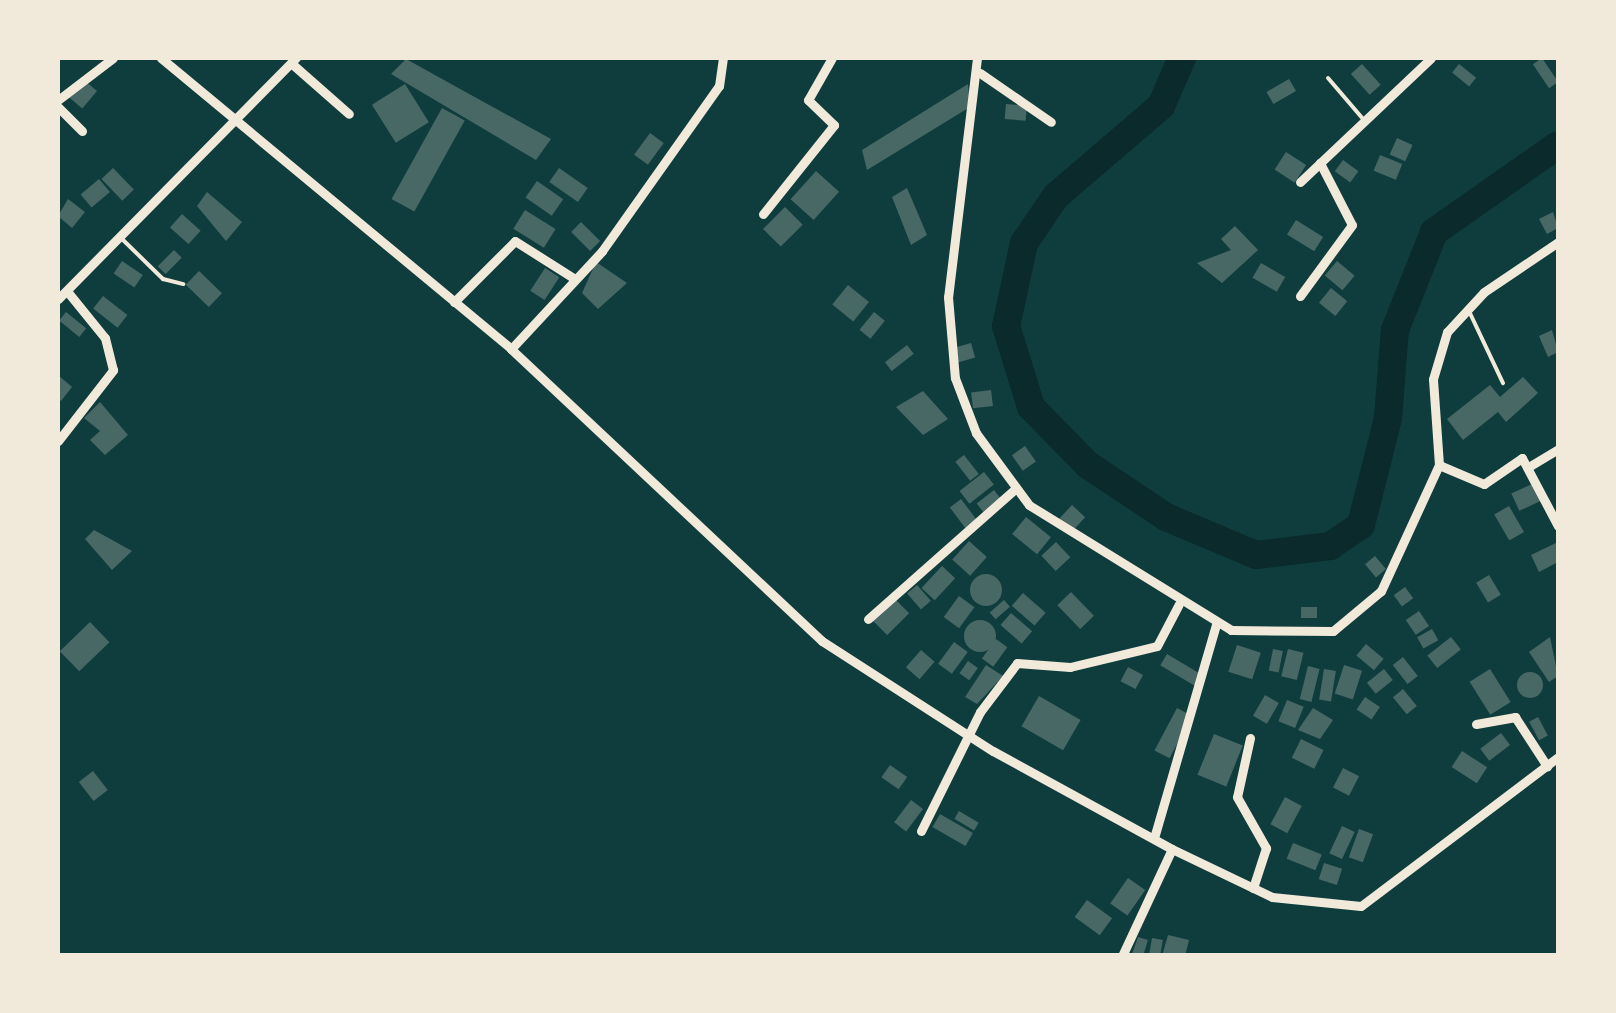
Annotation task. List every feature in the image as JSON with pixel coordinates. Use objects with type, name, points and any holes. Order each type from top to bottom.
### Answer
[{"type":"street","points":[[82,132],[58,104],[113,58]]},
{"type":"street","points":[[160,58],[230,122],[511,349],[808,629],[969,736],[1172,849],[1253,888],[1314,907],[1361,906],[1558,757]]},
{"type":"street","points":[[511,349],[575,279],[719,86],[723,58]]},
{"type":"street","points":[[763,214],[834,126],[808,100],[832,58]]},
{"type":"street","points":[[978,58],[980,73],[950,270],[951,350],[976,433],[1014,490],[1179,604],[1216,624],[1309,635],[1356,617],[1404,552],[1439,464],[1436,355],[1468,309],[1558,242]]},
{"type":"street","points":[[1300,182],[1430,58]]},
{"type":"street","points":[[58,299],[294,60],[350,114]]},
{"type":"street","points":[[980,73],[1051,122]]},
{"type":"street","points":[[1300,296],[1352,225],[1320,163]]},
{"type":"street","points":[[454,302],[515,242],[575,279]]},
{"type":"street","points":[[58,441],[112,370],[105,338],[67,290]]},
{"type":"street","points":[[1530,466],[1558,448]]},
{"type":"street","points":[[1439,464],[1482,484],[1519,460],[1530,466],[1558,526]]},
{"type":"street","points":[[868,619],[1014,490]]},
{"type":"street","points":[[921,831],[969,736],[1017,662],[1070,667],[1158,646],[1179,604]]},
{"type":"street","points":[[1154,838],[1193,729],[1216,624]]},
{"type":"street","points":[[1476,724],[1515,717],[1547,766]]},
{"type":"street","points":[[1250,738],[1237,797],[1266,848],[1253,888]]},
{"type":"street","points":[[1122,956],[1172,849]]},
{"type":"lane","points":[[1328,78],[1362,119]]},
{"type":"lane","points":[[118,234],[163,279],[183,284]]},
{"type":"lane","points":[[1468,309],[1502,383]]},
{"type":"building","points":[[1542,58],[1558,82],[1549,88],[1533,64]]},
{"type":"building","points":[[406,59],[551,139],[536,160],[391,74]]},
{"type":"building","points":[[1362,64],[1381,85],[1370,95],[1351,74]]},
{"type":"building","points":[[1459,64],[1476,78],[1469,86],[1452,73]]},
{"type":"building","points":[[1289,79],[1296,91],[1273,104],[1266,92]]},
{"type":"building","points":[[84,80],[97,91],[82,109],[69,98]]},
{"type":"building","points":[[405,84],[429,122],[396,143],[372,105]]},
{"type":"building","points":[[968,84],[970,107],[867,170],[862,150]]},
{"type":"building","points":[[1006,104],[1027,106],[1026,121],[1005,119]]},
{"type":"building","points":[[442,108],[465,121],[414,212],[392,199]]},
{"type":"building","points":[[650,133],[664,143],[648,165],[634,155]]},
{"type":"building","points":[[1397,138],[1413,145],[1405,161],[1390,154]]},
{"type":"building","points":[[1286,152],[1306,165],[1295,183],[1275,170]]},
{"type":"building","points":[[1380,155],[1402,164],[1396,180],[1374,171]]},
{"type":"building","points":[[1343,160],[1358,171],[1350,182],[1335,171]]},
{"type":"building","points":[[113,168],[134,190],[122,201],[101,179]]},
{"type":"building","points":[[559,168],[588,188],[578,202],[549,182]]},
{"type":"building","points":[[816,171],[839,192],[814,220],[791,199]]},
{"type":"building","points":[[99,179],[110,192],[92,207],[81,194]]},
{"type":"building","points":[[537,181],[563,199],[552,216],[526,197]]},
{"type":"building","points":[[907,188],[927,235],[911,245],[892,197]]},
{"type":"building","points":[[207,192],[242,222],[226,241],[197,206]]},
{"type":"building","points":[[68,199],[85,212],[72,228],[58,216]]},
{"type":"building","points":[[785,207],[803,225],[781,247],[763,229]]},
{"type":"building","points":[[525,210],[556,229],[544,248],[513,229]]},
{"type":"building","points":[[1553,212],[1558,228],[1547,234],[1539,219]]},
{"type":"building","points":[[182,214],[201,231],[189,244],[170,227]]},
{"type":"building","points":[[1296,220],[1323,237],[1314,251],[1287,234]]},
{"type":"building","points":[[581,222],[600,241],[590,251],[571,232]]},
{"type":"building","points":[[1235,226],[1258,250],[1222,283],[1197,263],[1231,250],[1221,239]]},
{"type":"building","points":[[174,250],[182,258],[166,274],[158,266]]},
{"type":"building","points":[[122,261],[143,275],[134,287],[114,273]]},
{"type":"building","points":[[1337,261],[1355,276],[1342,290],[1325,276]]},
{"type":"building","points":[[596,262],[627,283],[598,309],[582,293]]},
{"type":"building","points":[[1261,263],[1285,277],[1277,292],[1252,278]]},
{"type":"building","points":[[545,268],[559,277],[545,300],[530,291]]},
{"type":"building","points":[[199,271],[222,293],[209,307],[186,285]]},
{"type":"building","points":[[848,285],[869,302],[853,321],[832,304]]},
{"type":"building","points":[[1331,288],[1347,301],[1335,316],[1319,303]]},
{"type":"building","points":[[103,296],[127,315],[118,328],[93,309]]},
{"type":"building","points":[[66,312],[86,328],[79,337],[59,321]]},
{"type":"building","points":[[874,312],[885,321],[870,339],[860,330]]},
{"type":"building","points":[[1552,330],[1558,352],[1548,357],[1539,336]]},
{"type":"building","points":[[971,343],[975,357],[958,362],[954,348]]},
{"type":"building","points":[[907,345],[914,354],[892,371],[885,362]]},
{"type":"building","points":[[58,375],[72,387],[61,401],[58,398]]},
{"type":"building","points":[[1523,377],[1538,393],[1506,422],[1498,412],[1463,440],[1447,419],[1490,385],[1500,397]]},
{"type":"building","points":[[991,390],[993,406],[973,408],[971,392]]},
{"type":"building","points":[[923,391],[948,419],[923,435],[896,407]]},
{"type":"building","points":[[100,402],[128,435],[105,455],[90,440],[100,431],[84,418]]},
{"type":"building","points":[[1025,446],[1036,462],[1023,471],[1012,455]]},
{"type":"building","points":[[964,455],[979,474],[970,481],[955,462]]},
{"type":"building","points":[[984,472],[994,485],[969,504],[960,491]]},
{"type":"building","points":[[1534,483],[1542,500],[1519,511],[1511,494]]},
{"type":"building","points":[[994,490],[1001,499],[983,512],[977,504]]},
{"type":"building","points":[[961,499],[977,520],[965,528],[950,507]]},
{"type":"building","points":[[1072,505],[1085,517],[1072,532],[1058,520]]},
{"type":"building","points":[[1509,506],[1524,532],[1509,540],[1494,514]]},
{"type":"building","points":[[1026,517],[1051,537],[1037,554],[1012,534]]},
{"type":"building","points":[[94,530],[132,551],[112,570],[85,539]]},
{"type":"building","points":[[969,541],[987,557],[970,576],[952,560]]},
{"type":"building","points":[[1056,542],[1070,557],[1056,571],[1041,556]]},
{"type":"building","points":[[1558,542],[1558,562],[1539,572],[1531,555]]},
{"type":"building","points":[[1375,556],[1386,569],[1376,577],[1365,564]]},
{"type":"building","points":[[942,566],[955,578],[935,600],[922,588]]},
{"type":"building","points":[[986,574],[997,579],[1002,590],[997,601],[986,606],[975,601],[970,590],[975,579]]},
{"type":"building","points":[[1489,575],[1501,595],[1488,602],[1476,583]]},
{"type":"building","points":[[917,585],[931,601],[921,609],[907,594]]},
{"type":"building","points":[[1405,587],[1413,598],[1402,607],[1394,595]]},
{"type":"building","points":[[1071,592],[1094,616],[1080,629],[1057,605]]},
{"type":"building","points":[[1023,593],[1046,613],[1034,626],[1012,606]]},
{"type":"building","points":[[959,596],[974,607],[959,628],[944,617]]},
{"type":"building","points":[[895,599],[909,613],[887,635],[873,621]]},
{"type":"building","points":[[1004,600],[1010,607],[996,619],[990,612]]},
{"type":"building","points":[[1301,607],[1317,607],[1317,618],[1301,618]]},
{"type":"building","points":[[1419,611],[1429,626],[1416,635],[1406,620]]},
{"type":"building","points":[[1011,613],[1032,631],[1022,643],[1001,625]]},
{"type":"building","points":[[980,620],[991,625],[996,636],[991,647],[980,652],[969,647],[964,636],[969,625]]},
{"type":"building","points":[[90,622],[109,642],[79,671],[60,651]]},
{"type":"building","points":[[1432,629],[1438,640],[1423,649],[1417,637]]},
{"type":"building","points":[[1451,637],[1461,650],[1437,668],[1427,655]]},
{"type":"building","points":[[1550,637],[1558,676],[1549,682],[1529,652]]},
{"type":"building","points":[[996,639],[1007,647],[993,667],[982,658]]},
{"type":"building","points":[[954,642],[968,652],[952,674],[938,664]]},
{"type":"building","points":[[1366,644],[1384,659],[1374,670],[1356,655]]},
{"type":"building","points":[[1237,645],[1261,653],[1252,679],[1228,672]]},
{"type":"building","points":[[1273,649],[1283,651],[1279,673],[1269,671]]},
{"type":"building","points":[[1288,649],[1304,653],[1297,680],[1281,676]]},
{"type":"building","points":[[921,650],[935,662],[919,679],[906,667]]},
{"type":"building","points":[[1167,654],[1202,675],[1195,686],[1160,665]]},
{"type":"building","points":[[1403,657],[1418,676],[1408,684],[1393,665]]},
{"type":"building","points":[[968,661],[978,668],[969,680],[959,673]]},
{"type":"building","points":[[986,665],[1003,676],[977,704],[965,697]]},
{"type":"building","points":[[1344,665],[1362,671],[1353,699],[1335,694]]},
{"type":"building","points":[[1308,666],[1320,669],[1311,702],[1300,699]]},
{"type":"building","points":[[1128,667],[1143,675],[1135,689],[1120,681]]},
{"type":"building","points":[[1324,669],[1336,671],[1331,701],[1319,700]]},
{"type":"building","points":[[1384,669],[1393,680],[1376,694],[1367,683]]},
{"type":"building","points":[[1490,669],[1511,702],[1490,715],[1470,682]]},
{"type":"building","points":[[1530,672],[1539,676],[1543,685],[1539,694],[1530,698],[1521,694],[1517,685],[1521,676]]},
{"type":"building","points":[[1403,689],[1417,706],[1407,714],[1393,697]]},
{"type":"building","points":[[1265,695],[1279,703],[1267,724],[1253,716]]},
{"type":"building","points":[[1039,696],[1081,720],[1063,750],[1022,726]]},
{"type":"building","points":[[1365,697],[1380,707],[1372,720],[1357,709]]},
{"type":"building","points":[[1287,700],[1304,707],[1295,728],[1278,721]]},
{"type":"building","points":[[1177,708],[1192,716],[1169,758],[1154,750]]},
{"type":"building","points":[[1313,708],[1333,720],[1320,739],[1298,730]]},
{"type":"building","points":[[1538,717],[1548,736],[1539,740],[1529,722]]},
{"type":"building","points":[[1501,733],[1510,745],[1489,761],[1480,749]]},
{"type":"building","points":[[1214,734],[1243,746],[1226,786],[1198,775]]},
{"type":"building","points":[[1301,739],[1323,750],[1314,769],[1292,758]]},
{"type":"building","points":[[1462,751],[1487,767],[1477,783],[1452,767]]},
{"type":"building","points":[[890,765],[907,777],[899,789],[881,777]]},
{"type":"building","points":[[1343,768],[1359,776],[1349,796],[1333,788]]},
{"type":"building","points":[[93,771],[108,790],[94,801],[79,782]]},
{"type":"building","points":[[1285,797],[1302,806],[1287,833],[1270,824]]},
{"type":"building","points":[[911,800],[923,809],[906,831],[894,822]]},
{"type":"building","points":[[959,811],[979,823],[974,831],[954,819]]},
{"type":"building","points":[[940,814],[973,833],[965,846],[932,827]]},
{"type":"building","points":[[1342,826],[1355,832],[1342,859],[1329,853]]},
{"type":"building","points":[[1359,829],[1373,834],[1363,862],[1349,857]]},
{"type":"building","points":[[1293,843],[1322,855],[1315,870],[1287,859]]},
{"type":"building","points":[[1324,863],[1342,869],[1337,885],[1319,879]]},
{"type":"building","points":[[1128,878],[1145,890],[1127,915],[1110,903]]},
{"type":"building","points":[[1087,900],[1112,918],[1100,935],[1075,917]]},
{"type":"building","points":[[1168,935],[1189,940],[1185,956],[1162,956]]},
{"type":"building","points":[[1138,937],[1148,940],[1143,956],[1132,954]]},
{"type":"building","points":[[1152,938],[1163,940],[1160,956],[1149,956]]},
{"type":"waterway","points":[[1182,58],[1161,106],[1056,196],[1024,243],[1006,326],[1031,407],[1088,465],[1166,517],[1256,555],[1330,546],[1361,525],[1388,418],[1395,330],[1434,232],[1558,145]]}]
